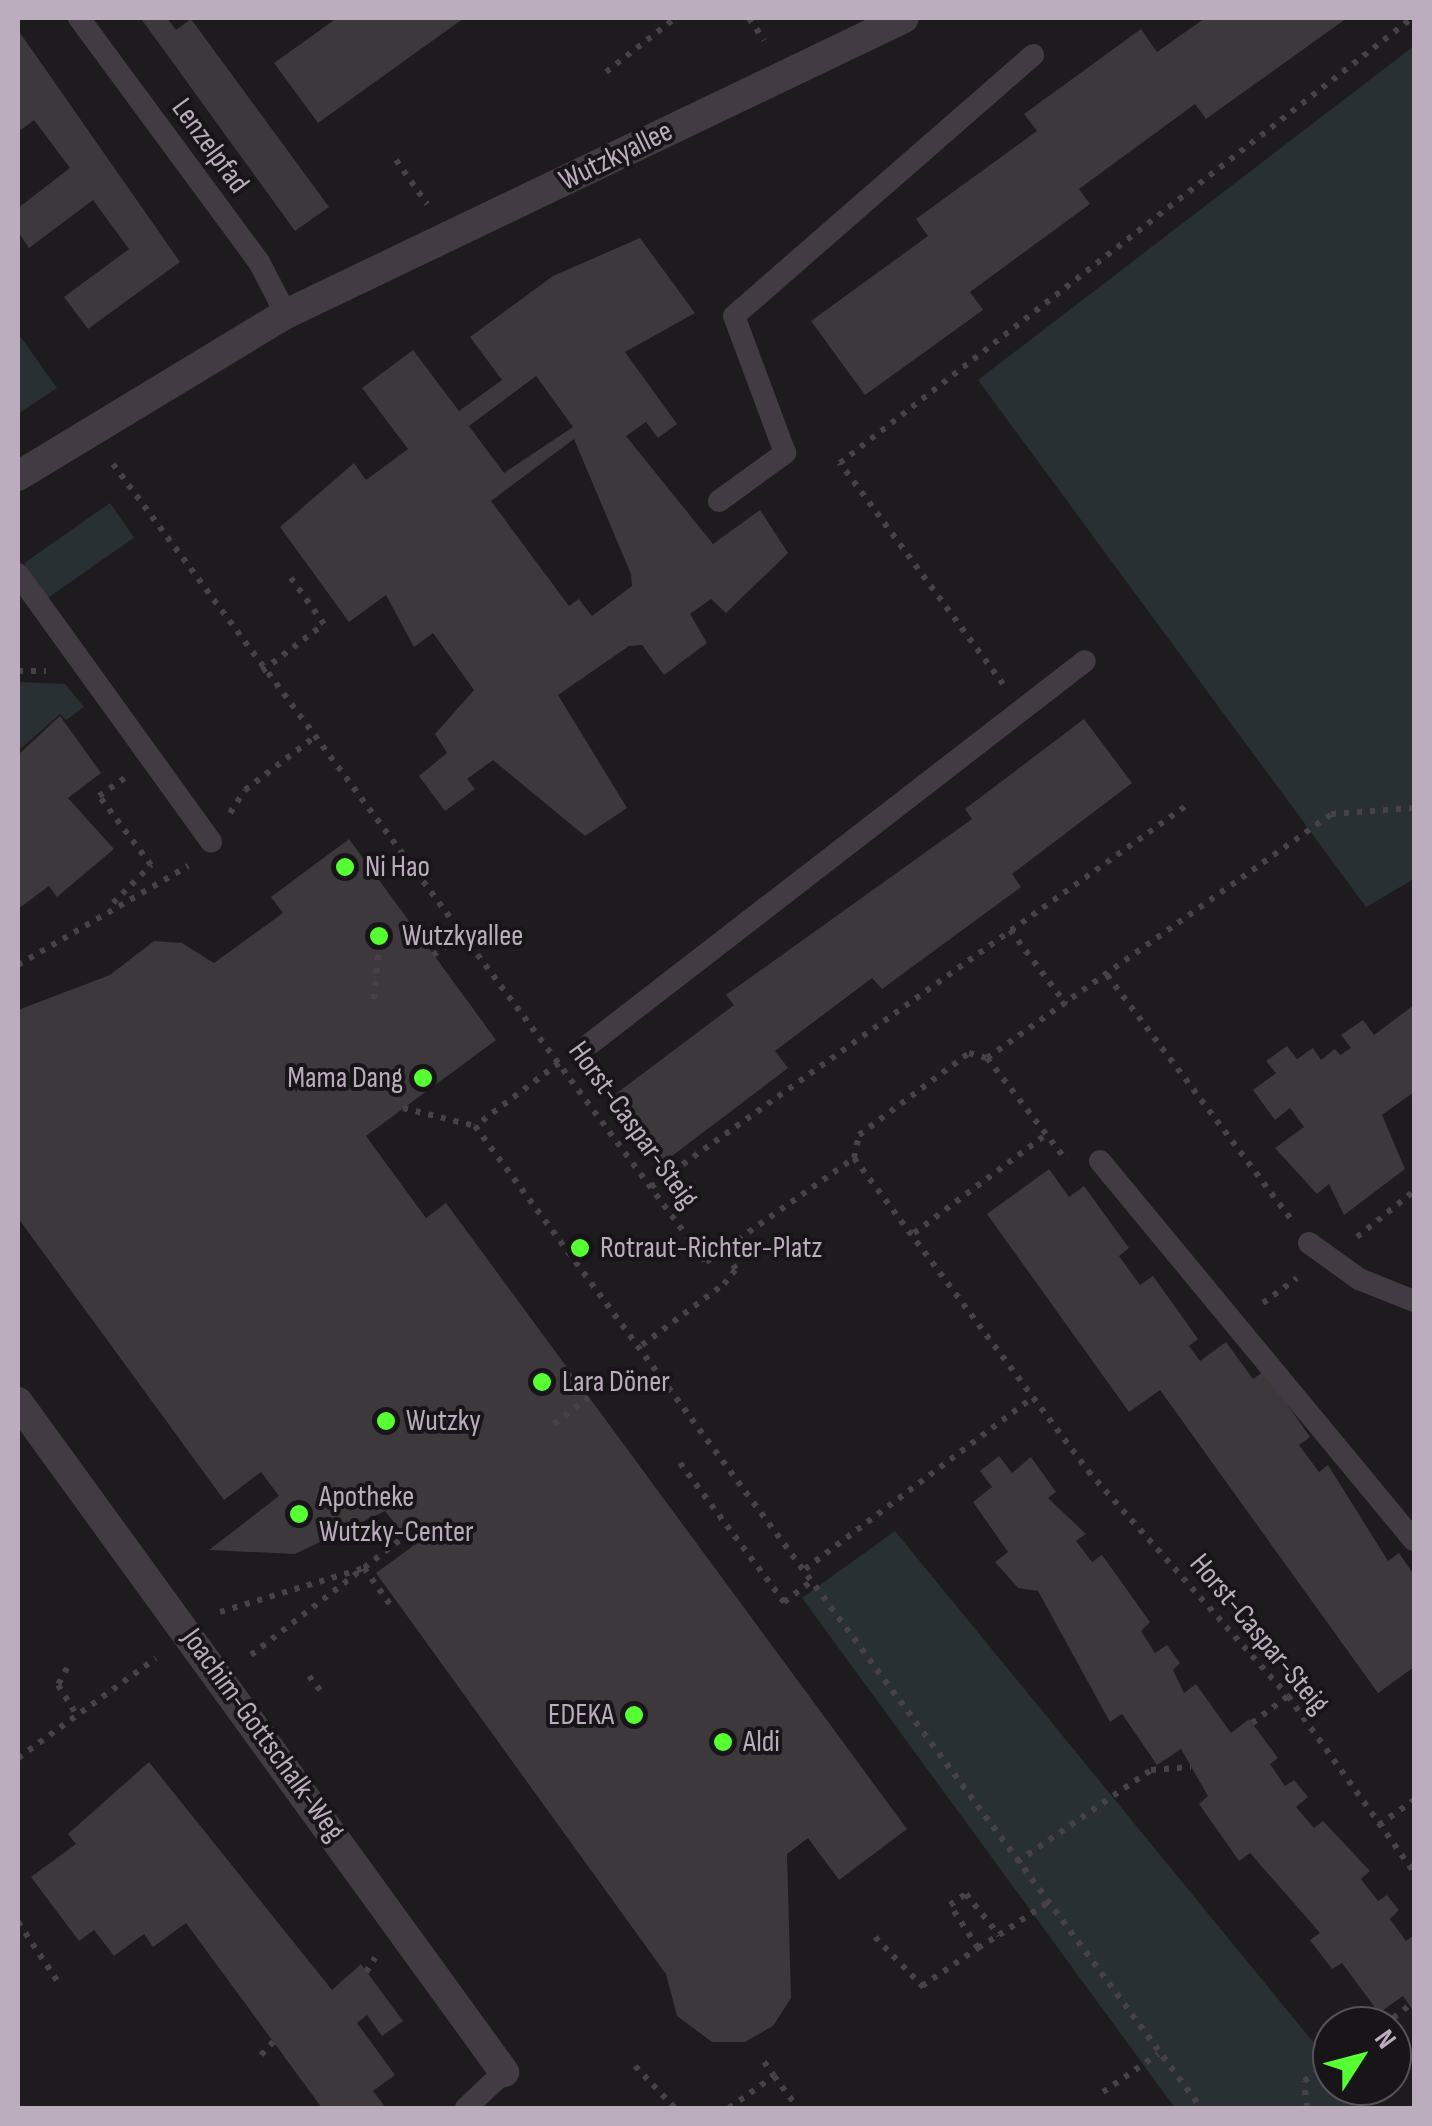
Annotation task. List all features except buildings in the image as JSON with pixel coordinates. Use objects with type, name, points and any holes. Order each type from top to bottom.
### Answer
[{"type":"street","name":"Wutzkyallee","points":[[18,476],[286,314],[904,18]]},
{"type":"street","name":"Joachim-Gottschalk-Weg","points":[[18,1402],[504,2072]]},
{"type":"lane","name":"Lenzelpfad","points":[[79,18],[259,262],[286,314]]},
{"type":"lane","points":[[719,501],[786,452],[734,316],[1032,55]]},
{"type":"lane","points":[[18,574],[210,842]]},
{"type":"lane","points":[[591,1043],[1085,661]]},
{"type":"lane","points":[[1100,1161],[1414,1540]]},
{"type":"lane","points":[[1309,1243],[1359,1279],[1414,1302]]},
{"type":"lane","points":[[466,2108],[504,2072]]},
{"type":"path","points":[[606,72],[675,18]]},
{"type":"path","points":[[748,18],[764,40]]},
{"type":"path","points":[[1022,710],[840,463],[1412,18]]},
{"type":"path","points":[[396,160],[427,204]]},
{"type":"path","name":"Horst-Caspar-Steig","points":[[88,431],[262,671],[706,1262],[723,1250]]},
{"type":"path","points":[[262,671],[324,624],[292,578]]},
{"type":"path","points":[[18,965],[110,905],[188,866],[210,842],[245,790],[313,738]]},
{"type":"path","points":[[110,905],[151,865],[99,796],[150,760]]},
{"type":"path","points":[[651,1186],[1190,803]]},
{"type":"path","points":[[987,1058],[1331,814],[1414,808]]},
{"type":"path","points":[[1010,930],[1066,1004]]},
{"type":"path","points":[[433,954],[462,934]]},
{"type":"path","points":[[374,999],[380,936]]},
{"type":"path","points":[[1107,976],[1309,1243]]},
{"type":"path","points":[[642,1344],[724,1284],[736,1269],[723,1250],[854,1158],[859,1135],[970,1052],[987,1058],[1060,1161]]},
{"type":"path","points":[[475,1126],[560,1063]]},
{"type":"path","points":[[403,1108],[475,1126],[642,1344],[1200,2108]]},
{"type":"path","points":[[914,1232],[1044,1136]]},
{"type":"path","name":"Horst-Caspar-Steig","points":[[854,1158],[914,1232],[1033,1397],[1288,1696],[1414,1872]]},
{"type":"path","points":[[1268,1299],[1295,1279]]},
{"type":"path","points":[[805,1569],[1033,1397]]},
{"type":"path","points":[[554,1424],[588,1398]]},
{"type":"path","points":[[680,1463],[784,1602],[813,1580]]},
{"type":"path","points":[[250,1655],[405,1536]]},
{"type":"path","points":[[364,1568],[394,1610]]},
{"type":"path","points":[[220,1612],[364,1568]]},
{"type":"path","points":[[19,1755],[156,1658]]},
{"type":"path","points":[[67,1668],[58,1685],[77,1716]]},
{"type":"path","points":[[309,1676],[320,1690]]},
{"type":"path","points":[[1252,1723],[1288,1696]]},
{"type":"path","points":[[1017,1862],[1150,1770],[1192,1767]]},
{"type":"path","points":[[1379,1825],[1414,1800]]},
{"type":"path","points":[[978,1948],[950,1905],[966,1894],[998,1935]]},
{"type":"path","points":[[875,1936],[925,1989],[1047,1903]]},
{"type":"path","points":[[18,1922],[60,1985]]},
{"type":"path","points":[[366,1972],[376,1958]]},
{"type":"path","points":[[261,2055],[274,2042]]},
{"type":"path","points":[[1103,2092],[1158,2054]]},
{"type":"path","points":[[764,2062],[798,2108]]},
{"type":"path","points":[[636,2066],[675,2108]]},
{"type":"path","points":[[729,2108],[774,2076]]},
{"type":"path","points":[[1307,2108],[1304,2081],[1312,2076]]},
{"type":"shaded area","points":[[1414,46],[1414,879],[1366,907],[978,380]]},
{"type":"shaded area","points":[[18,333],[57,388],[18,414]]},
{"type":"shaded area","points":[[110,503],[134,537],[48,598],[24,563]]},
{"type":"shaded area","points":[[18,682],[65,684],[84,707],[66,720],[60,714],[18,751]]},
{"type":"shaded area","points":[[895,1531],[1312,2041],[1312,2106],[1368,2108],[1175,2108],[802,1598]]},
{"type":"place","name":"Ni Hao","points":[[345,867]]},
{"type":"place","name":"Wutzkyallee","points":[[379,936]]},
{"type":"place","name":"Mama Dang","points":[[423,1078]]},
{"type":"place","name":"Rotraut-Richter-Platz","points":[[580,1248]]},
{"type":"place","name":"Lara Döner","points":[[542,1382]]},
{"type":"place","name":"Wutzky","points":[[386,1421]]},
{"type":"place","name":"Apotheke Wutzky-Center","points":[[299,1514]]},
{"type":"place","name":"EDEKA","points":[[634,1715]]},
{"type":"place","name":"Aldi","points":[[723,1742]]}]
